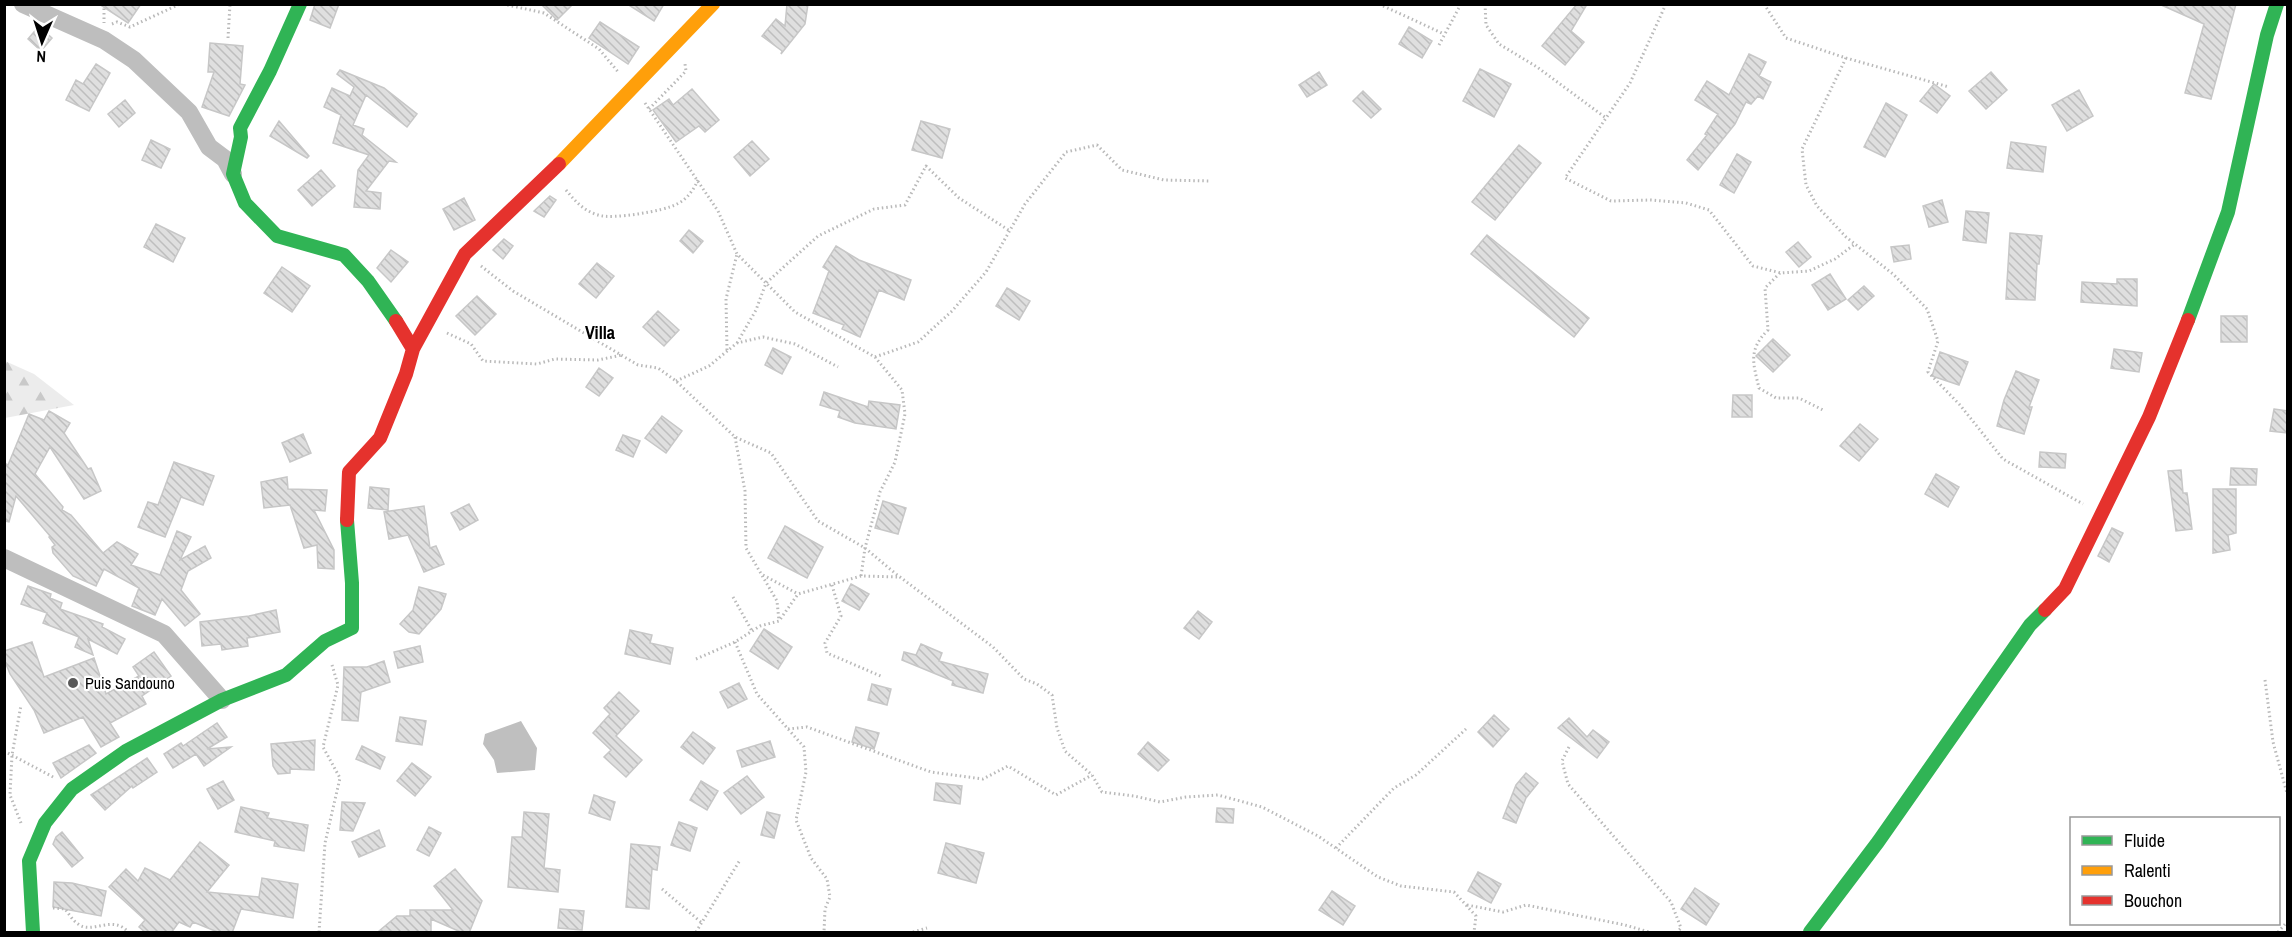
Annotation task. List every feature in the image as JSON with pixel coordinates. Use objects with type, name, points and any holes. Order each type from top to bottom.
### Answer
[{"type":"street","points":[[23,4],[104,40],[134,60],[189,112],[209,147],[225,159],[245,203],[277,236],[344,255],[368,280],[413,349]]},
{"type":"street","points":[[233,174],[241,137],[240,128],[274,62],[300,4]]},
{"type":"street","points":[[33,933],[29,861],[45,823],[72,789],[126,751],[222,700],[286,675],[325,641],[352,628],[352,582],[347,517],[349,472],[380,438],[406,374],[413,349],[465,254],[548,176],[713,4]]},
{"type":"street","points":[[1810,933],[1878,842],[2030,625],[2065,589],[2149,417],[2193,309],[2225,221],[2267,35],[2277,4]]},
{"type":"street","points":[[4,558],[164,634],[222,700]]},
{"type":"path","points":[[79,29],[105,27],[117,22],[130,27],[180,4]]},
{"type":"path","points":[[228,38],[230,4]]},
{"type":"path","points":[[503,4],[544,13],[599,49],[634,88],[698,180],[718,211],[737,254],[795,312],[875,357],[902,390],[905,414],[895,462],[880,492],[865,548],[861,576]]},
{"type":"path","points":[[1379,4],[1444,34]]},
{"type":"path","points":[[1439,45],[1461,4]]},
{"type":"path","points":[[1485,4],[1486,25],[1499,44],[1537,67],[1606,118]]},
{"type":"path","points":[[1666,4],[1630,82],[1565,178],[1611,201],[1686,203],[1709,210],[1754,266],[1781,273],[1809,271],[1835,260],[1855,244]]},
{"type":"path","points":[[1764,4],[1786,38],[1846,58],[1949,87]]},
{"type":"path","points":[[1846,58],[1802,149],[1806,185],[1817,206],[1855,244],[1893,274],[1927,309],[1938,341],[1928,372],[1960,405],[2003,459],[2101,514]]},
{"type":"path","points":[[875,357],[918,342],[952,311],[986,272],[1025,204],[1066,152],[1097,145],[1122,170],[1164,180],[1210,181]]},
{"type":"path","points":[[676,381],[709,366],[737,343],[756,310],[766,283],[818,236],[873,208],[905,205],[926,166],[959,198],[1011,231]]},
{"type":"path","points":[[548,176],[564,187],[577,204],[599,216],[615,217],[676,205],[692,193],[698,180]]},
{"type":"path","points":[[465,254],[513,291],[638,365],[658,368],[676,381],[735,437],[771,453],[818,521],[865,548],[993,646],[1014,672],[1052,695],[1057,728],[1065,751],[1092,775],[1102,792],[1160,802],[1186,797],[1218,795],[1262,807],[1318,836],[1378,878],[1401,886],[1454,892],[1476,916],[1474,933]]},
{"type":"path","points":[[727,351],[726,299],[737,254]]},
{"type":"path","points":[[1781,273],[1765,288],[1768,330],[1756,342],[1754,356],[1759,388],[1776,398],[1800,398],[1823,410]]},
{"type":"path","points":[[426,324],[471,344],[483,361],[537,364],[555,359],[598,360],[622,355]]},
{"type":"path","points":[[737,343],[764,337],[795,344],[838,367]]},
{"type":"path","points":[[735,437],[745,491],[746,548],[777,601],[779,621]]},
{"type":"path","points":[[761,574],[798,594]]},
{"type":"path","points":[[696,659],[735,642],[760,626],[779,621],[798,594],[861,576],[900,577]]},
{"type":"path","points":[[832,584],[841,616],[825,643],[827,653],[884,677]]},
{"type":"path","points":[[733,597],[752,631]]},
{"type":"path","points":[[319,933],[325,843],[340,778],[323,747],[338,685],[325,641]]},
{"type":"path","points":[[735,642],[757,694],[804,747],[806,772],[796,819],[811,858],[827,879],[830,897],[825,909],[824,933]]},
{"type":"path","points":[[2265,680],[2273,742],[2288,797]]},
{"type":"path","points":[[21,705],[12,755],[10,795],[23,830],[37,843]]},
{"type":"path","points":[[788,729],[807,727],[931,772],[983,779],[1008,766],[1056,795],[1092,775]]},
{"type":"path","points":[[1336,848],[1394,788],[1416,775],[1466,729]]},
{"type":"path","points":[[1569,747],[1562,761],[1568,784],[1671,902],[1682,928],[1677,933]]},
{"type":"path","points":[[4,751],[72,789]]},
{"type":"path","points":[[696,933],[740,860]]},
{"type":"path","points":[[662,890],[702,923]]},
{"type":"path","points":[[1465,904],[1503,912],[1526,904],[1625,925],[1649,933]]},
{"type":"path","points":[[30,906],[65,909],[77,924],[86,928],[108,923],[124,927],[128,933]]},
{"type":"path","points":[[2278,933],[2288,921]]},
{"type":"path","points":[[913,933],[927,928]]},
{"type":"green space","points":[[5,361],[34,374],[74,405],[5,418]]},
{"type":"shaded area","points":[[521,721],[537,748],[535,770],[497,773],[494,760],[483,744],[485,734]]},
{"type":"building","points":[[99,4],[141,4],[128,23]]},
{"type":"building","points":[[315,4],[339,4],[330,28],[310,20]]},
{"type":"building","points":[[541,4],[573,4],[557,20]]},
{"type":"building","points":[[627,4],[664,4],[654,21]]},
{"type":"building","points":[[787,4],[808,4],[805,24],[781,54],[782,51],[762,36],[776,19],[785,26]]},
{"type":"building","points":[[1577,4],[1586,6],[1571,31],[1584,42],[1565,65],[1542,46]]},
{"type":"building","points":[[2159,4],[2236,4],[2211,99],[2185,93],[2204,24]]},
{"type":"building","points":[[600,22],[639,47],[628,64],[589,38]]},
{"type":"building","points":[[39,26],[52,38],[41,51],[28,39]]},
{"type":"building","points":[[1409,27],[1432,41],[1422,58],[1399,44]]},
{"type":"building","points":[[210,43],[243,46],[240,84],[245,85],[229,116],[202,107],[214,72],[208,72]]},
{"type":"building","points":[[1749,54],[1766,62],[1759,76],[1771,82],[1763,99],[1758,96],[1751,104],[1746,102],[1735,124],[1698,170],[1687,160],[1707,135],[1705,134],[1718,114],[1695,100],[1707,81],[1729,95]]},
{"type":"building","points":[[96,64],[110,73],[89,111],[66,100],[76,80],[83,84]]},
{"type":"building","points":[[1480,69],[1511,84],[1494,117],[1463,101]]},
{"type":"building","points":[[340,70],[384,88],[417,114],[407,127],[366,95],[353,125],[364,129],[362,135],[396,162],[389,161],[366,191],[381,193],[380,209],[354,207],[358,170],[369,155],[333,143],[341,115],[324,107],[332,88],[350,96],[354,87],[337,74]]},
{"type":"building","points":[[1319,72],[1327,85],[1307,97],[1299,85]]},
{"type":"building","points":[[1991,72],[2007,90],[1986,109],[1969,91]]},
{"type":"building","points":[[1934,84],[1950,96],[1937,113],[1920,101]]},
{"type":"building","points":[[692,89],[719,120],[705,132],[699,126],[676,142],[653,110],[669,99],[673,105]]},
{"type":"building","points":[[2079,90],[2093,116],[2067,131],[2052,105]]},
{"type":"building","points":[[1363,91],[1381,109],[1371,118],[1353,101]]},
{"type":"building","points":[[125,100],[135,113],[119,127],[108,114]]},
{"type":"building","points":[[1886,103],[1907,115],[1885,157],[1864,147]]},
{"type":"building","points":[[279,121],[309,156],[307,158],[270,136]]},
{"type":"building","points":[[921,121],[950,129],[942,158],[912,150]]},
{"type":"building","points":[[151,140],[170,149],[161,168],[142,160]]},
{"type":"building","points":[[752,141],[769,159],[750,176],[734,157]]},
{"type":"building","points":[[2011,142],[2046,147],[2043,172],[2007,168]]},
{"type":"building","points":[[1519,145],[1541,163],[1495,220],[1472,202]]},
{"type":"building","points":[[1737,154],[1751,162],[1734,193],[1720,185]]},
{"type":"building","points":[[321,170],[335,186],[312,206],[298,190]]},
{"type":"building","points":[[550,196],[556,200],[544,217],[534,211]]},
{"type":"building","points":[[464,198],[475,220],[454,230],[443,209]]},
{"type":"building","points":[[1942,200],[1948,222],[1929,227],[1923,206]]},
{"type":"building","points":[[1966,211],[1989,213],[1986,243],[1963,240]]},
{"type":"building","points":[[156,224],[185,238],[173,262],[144,247]]},
{"type":"building","points":[[689,230],[703,241],[693,253],[680,241]]},
{"type":"building","points":[[2010,233],[2042,236],[2039,264],[2037,264],[2035,300],[2006,299]]},
{"type":"building","points":[[1487,235],[1589,318],[1574,337],[1471,254]]},
{"type":"building","points":[[504,239],[513,246],[503,259],[493,250]]},
{"type":"building","points":[[1798,242],[1811,257],[1799,267],[1786,252]]},
{"type":"building","points":[[1909,245],[1911,259],[1894,262],[1891,247]]},
{"type":"building","points":[[836,246],[859,260],[911,280],[904,300],[879,290],[860,337],[842,329],[844,325],[813,313],[829,271],[823,267]]},
{"type":"building","points":[[391,250],[408,262],[391,282],[377,268]]},
{"type":"building","points":[[597,263],[614,276],[596,298],[579,284]]},
{"type":"building","points":[[282,267],[310,286],[292,312],[264,293]]},
{"type":"building","points":[[1830,274],[1846,299],[1828,310],[1812,285]]},
{"type":"building","points":[[2117,279],[2137,279],[2137,306],[2081,302],[2082,282],[2117,284]]},
{"type":"building","points":[[1864,286],[1874,296],[1858,310],[1848,300]]},
{"type":"building","points":[[1007,288],[1030,301],[1019,320],[996,306]]},
{"type":"building","points":[[477,296],[496,314],[475,335],[456,316]]},
{"type":"building","points":[[658,311],[679,330],[664,346],[643,327]]},
{"type":"building","points":[[2221,316],[2247,316],[2247,342],[2221,342]]},
{"type":"building","points":[[1773,339],[1790,355],[1773,372],[1756,356]]},
{"type":"building","points":[[773,348],[791,357],[782,374],[765,365]]},
{"type":"building","points":[[2114,349],[2142,353],[2139,372],[2111,368]]},
{"type":"building","points":[[1940,352],[1968,362],[1959,385],[1932,376]]},
{"type":"building","points":[[599,368],[613,378],[599,396],[586,387]]},
{"type":"building","points":[[2016,371],[2039,380],[2029,407],[2032,407],[2024,434],[1997,426],[2004,400]]},
{"type":"building","points":[[824,392],[868,407],[869,401],[900,405],[896,429],[855,423],[838,417],[840,411],[820,405]]},
{"type":"building","points":[[1733,395],[1752,395],[1752,417],[1732,417]]},
{"type":"building","points":[[2274,409],[2288,411],[2288,433],[2270,431]]},
{"type":"building","points":[[49,411],[70,423],[64,433],[88,469],[91,468],[101,491],[84,499],[50,447],[35,474],[63,507],[62,510],[71,515],[103,553],[117,542],[138,554],[131,565],[160,575],[177,531],[191,537],[180,560],[205,546],[211,558],[188,571],[181,590],[200,614],[185,626],[162,599],[155,615],[132,606],[139,588],[104,569],[96,586],[73,576],[53,553],[52,547],[55,545],[50,536],[16,496],[9,522],[4,521],[4,463],[8,465],[29,414],[44,420]]},
{"type":"building","points":[[662,416],[682,431],[666,453],[645,438]]},
{"type":"building","points":[[1860,424],[1878,439],[1859,461],[1840,446]]},
{"type":"building","points":[[303,434],[311,453],[290,462],[282,443]]},
{"type":"building","points":[[623,435],[640,441],[633,457],[616,450]]},
{"type":"building","points":[[2040,452],[2066,454],[2065,468],[2039,467]]},
{"type":"building","points":[[174,462],[214,476],[203,505],[181,497],[165,537],[138,527],[148,502],[158,505]]},
{"type":"building","points":[[2231,468],[2257,469],[2256,485],[2230,485]]},
{"type":"building","points":[[2181,470],[2183,493],[2187,493],[2192,529],[2176,531],[2168,471]]},
{"type":"building","points":[[1936,474],[1959,487],[1948,507],[1925,494]]},
{"type":"building","points":[[287,477],[288,489],[327,490],[325,511],[314,510],[334,550],[334,569],[318,568],[317,545],[304,548],[290,505],[264,508],[261,482]]},
{"type":"building","points":[[370,487],[389,489],[388,510],[368,508]]},
{"type":"building","points":[[2213,489],[2236,489],[2236,533],[2228,535],[2230,550],[2213,553]]},
{"type":"building","points":[[883,501],[906,508],[898,534],[875,528]]},
{"type":"building","points":[[469,504],[478,520],[460,530],[451,513]]},
{"type":"building","points":[[424,506],[430,548],[436,546],[444,564],[424,572],[408,535],[389,539],[384,512]]},
{"type":"building","points":[[785,526],[823,547],[807,578],[768,558]]},
{"type":"building","points":[[2112,528],[2123,533],[2109,562],[2098,556]]},
{"type":"building","points":[[851,584],[869,594],[859,610],[842,601]]},
{"type":"building","points":[[28,586],[51,594],[50,598],[62,603],[60,609],[103,624],[102,627],[125,639],[117,654],[88,639],[93,655],[75,647],[79,637],[43,623],[47,613],[21,604]]},
{"type":"building","points":[[419,587],[446,594],[441,609],[419,634],[409,632],[400,624],[413,610]]},
{"type":"building","points":[[276,610],[280,632],[247,638],[248,646],[222,650],[221,644],[202,646],[200,622]]},
{"type":"building","points":[[1198,611],[1212,622],[1199,639],[1184,628]]},
{"type":"building","points":[[764,629],[792,647],[778,669],[750,651]]},
{"type":"building","points":[[630,630],[652,635],[650,643],[673,648],[670,664],[625,654]]},
{"type":"building","points":[[32,642],[44,677],[94,658],[102,682],[97,692],[104,687],[106,694],[139,676],[133,667],[154,652],[171,676],[142,696],[146,704],[110,723],[119,737],[101,747],[83,717],[44,733],[34,710],[10,674],[4,659],[4,651]]},
{"type":"building","points":[[921,644],[942,653],[939,661],[988,674],[983,693],[952,685],[953,681],[902,660],[904,652],[916,655]]},
{"type":"building","points":[[420,646],[423,662],[398,668],[394,652]]},
{"type":"building","points":[[384,661],[390,682],[361,692],[358,721],[342,720],[344,667],[367,667]]},
{"type":"building","points":[[739,683],[747,699],[728,708],[720,692]]},
{"type":"building","points":[[872,684],[891,689],[887,705],[868,700]]},
{"type":"building","points":[[619,692],[639,711],[616,736],[642,760],[626,777],[604,757],[611,750],[593,733],[610,714],[604,708]]},
{"type":"building","points":[[1494,715],[1509,729],[1493,747],[1478,732]]},
{"type":"building","points":[[400,717],[426,721],[422,745],[396,741]]},
{"type":"building","points":[[1569,718],[1587,737],[1593,730],[1609,742],[1597,758],[1558,728]]},
{"type":"building","points":[[217,723],[227,737],[207,749],[231,747],[204,766],[196,754],[173,768],[164,754],[181,743],[183,746]]},
{"type":"building","points":[[856,727],[879,733],[874,749],[852,742]]},
{"type":"building","points":[[693,732],[715,748],[703,764],[681,747]]},
{"type":"building","points":[[315,740],[314,770],[290,769],[290,773],[278,774],[273,766],[271,744]]},
{"type":"building","points":[[770,741],[775,757],[742,767],[737,751]]},
{"type":"building","points":[[1148,742],[1169,760],[1158,771],[1138,754]]},
{"type":"building","points":[[89,745],[96,753],[61,778],[53,763]]},
{"type":"building","points":[[362,746],[385,757],[380,769],[356,759]]},
{"type":"building","points":[[147,758],[157,772],[133,788],[132,786],[105,810],[91,795]]},
{"type":"building","points":[[412,763],[431,777],[415,796],[397,781]]},
{"type":"building","points":[[1526,773],[1538,783],[1526,798],[1516,823],[1503,818],[1516,785]]},
{"type":"building","points":[[747,776],[764,797],[741,814],[724,793]]},
{"type":"building","points":[[223,781],[234,800],[218,809],[207,789]]},
{"type":"building","points":[[701,781],[718,791],[707,810],[690,800]]},
{"type":"building","points":[[936,783],[962,786],[960,804],[934,800]]},
{"type":"building","points":[[594,795],[615,802],[610,820],[589,813]]},
{"type":"building","points":[[342,802],[365,803],[353,831],[340,830]]},
{"type":"building","points":[[241,807],[269,813],[267,818],[308,825],[304,851],[274,846],[275,841],[235,832]]},
{"type":"building","points":[[1217,808],[1234,809],[1233,823],[1216,822]]},
{"type":"building","points":[[524,812],[549,814],[544,868],[560,870],[558,892],[508,887],[512,837],[522,837]]},
{"type":"building","points":[[767,812],[780,815],[774,838],[761,835]]},
{"type":"building","points":[[679,822],[697,828],[690,851],[671,845]]},
{"type":"building","points":[[429,827],[441,833],[429,856],[417,850]]},
{"type":"building","points":[[379,830],[385,846],[359,857],[352,842]]},
{"type":"building","points":[[62,832],[83,858],[72,867],[53,844]]},
{"type":"building","points":[[200,842],[229,865],[207,892],[259,897],[262,878],[298,884],[293,918],[241,909],[232,933],[220,933],[193,922],[190,927],[179,922],[171,933],[146,933],[139,927],[145,920],[109,887],[126,869],[138,881],[145,868],[170,880]]},
{"type":"building","points":[[946,843],[984,853],[976,883],[938,873]]},
{"type":"building","points":[[631,844],[660,847],[657,870],[652,869],[649,909],[626,907]]},
{"type":"building","points":[[455,869],[482,901],[469,933],[463,933],[431,919],[431,933],[379,931],[397,916],[410,916],[410,910],[453,910],[434,886]]},
{"type":"building","points":[[1478,872],[1501,884],[1491,903],[1468,891]]},
{"type":"building","points":[[54,882],[72,883],[106,891],[101,916],[53,907]]},
{"type":"building","points":[[1695,888],[1719,904],[1706,925],[1681,909]]},
{"type":"building","points":[[1332,891],[1355,906],[1343,925],[1319,910]]},
{"type":"building","points":[[560,909],[584,911],[582,930],[558,928]]},
{"type":"traffic: fast","points":[[300,4],[270,71],[240,128],[241,137],[233,174],[245,203],[277,236],[344,255],[368,281],[396,321]]},
{"type":"traffic: fast","points":[[2188,320],[2228,212],[2267,35],[2277,4]]},
{"type":"traffic: fast","points":[[33,932],[29,861],[45,823],[72,789],[126,751],[222,700],[286,675],[325,641],[352,628],[352,583],[347,520]]},
{"type":"traffic: fast","points":[[1810,932],[1878,842],[2030,625],[2045,610]]},
{"type":"traffic: slow","points":[[559,164],[713,4]]},
{"type":"traffic: jam","points":[[413,349],[465,254],[559,164]]},
{"type":"traffic: jam","points":[[2045,610],[2065,589],[2149,417],[2188,320]]},
{"type":"traffic: jam","points":[[347,520],[349,472],[380,438],[406,374],[413,349],[396,321]]},
{"type":"place","name":"Puis Sandouno","points":[[73,683]]},
{"type":"district","name":"Villa","points":[[600,332]]}]
